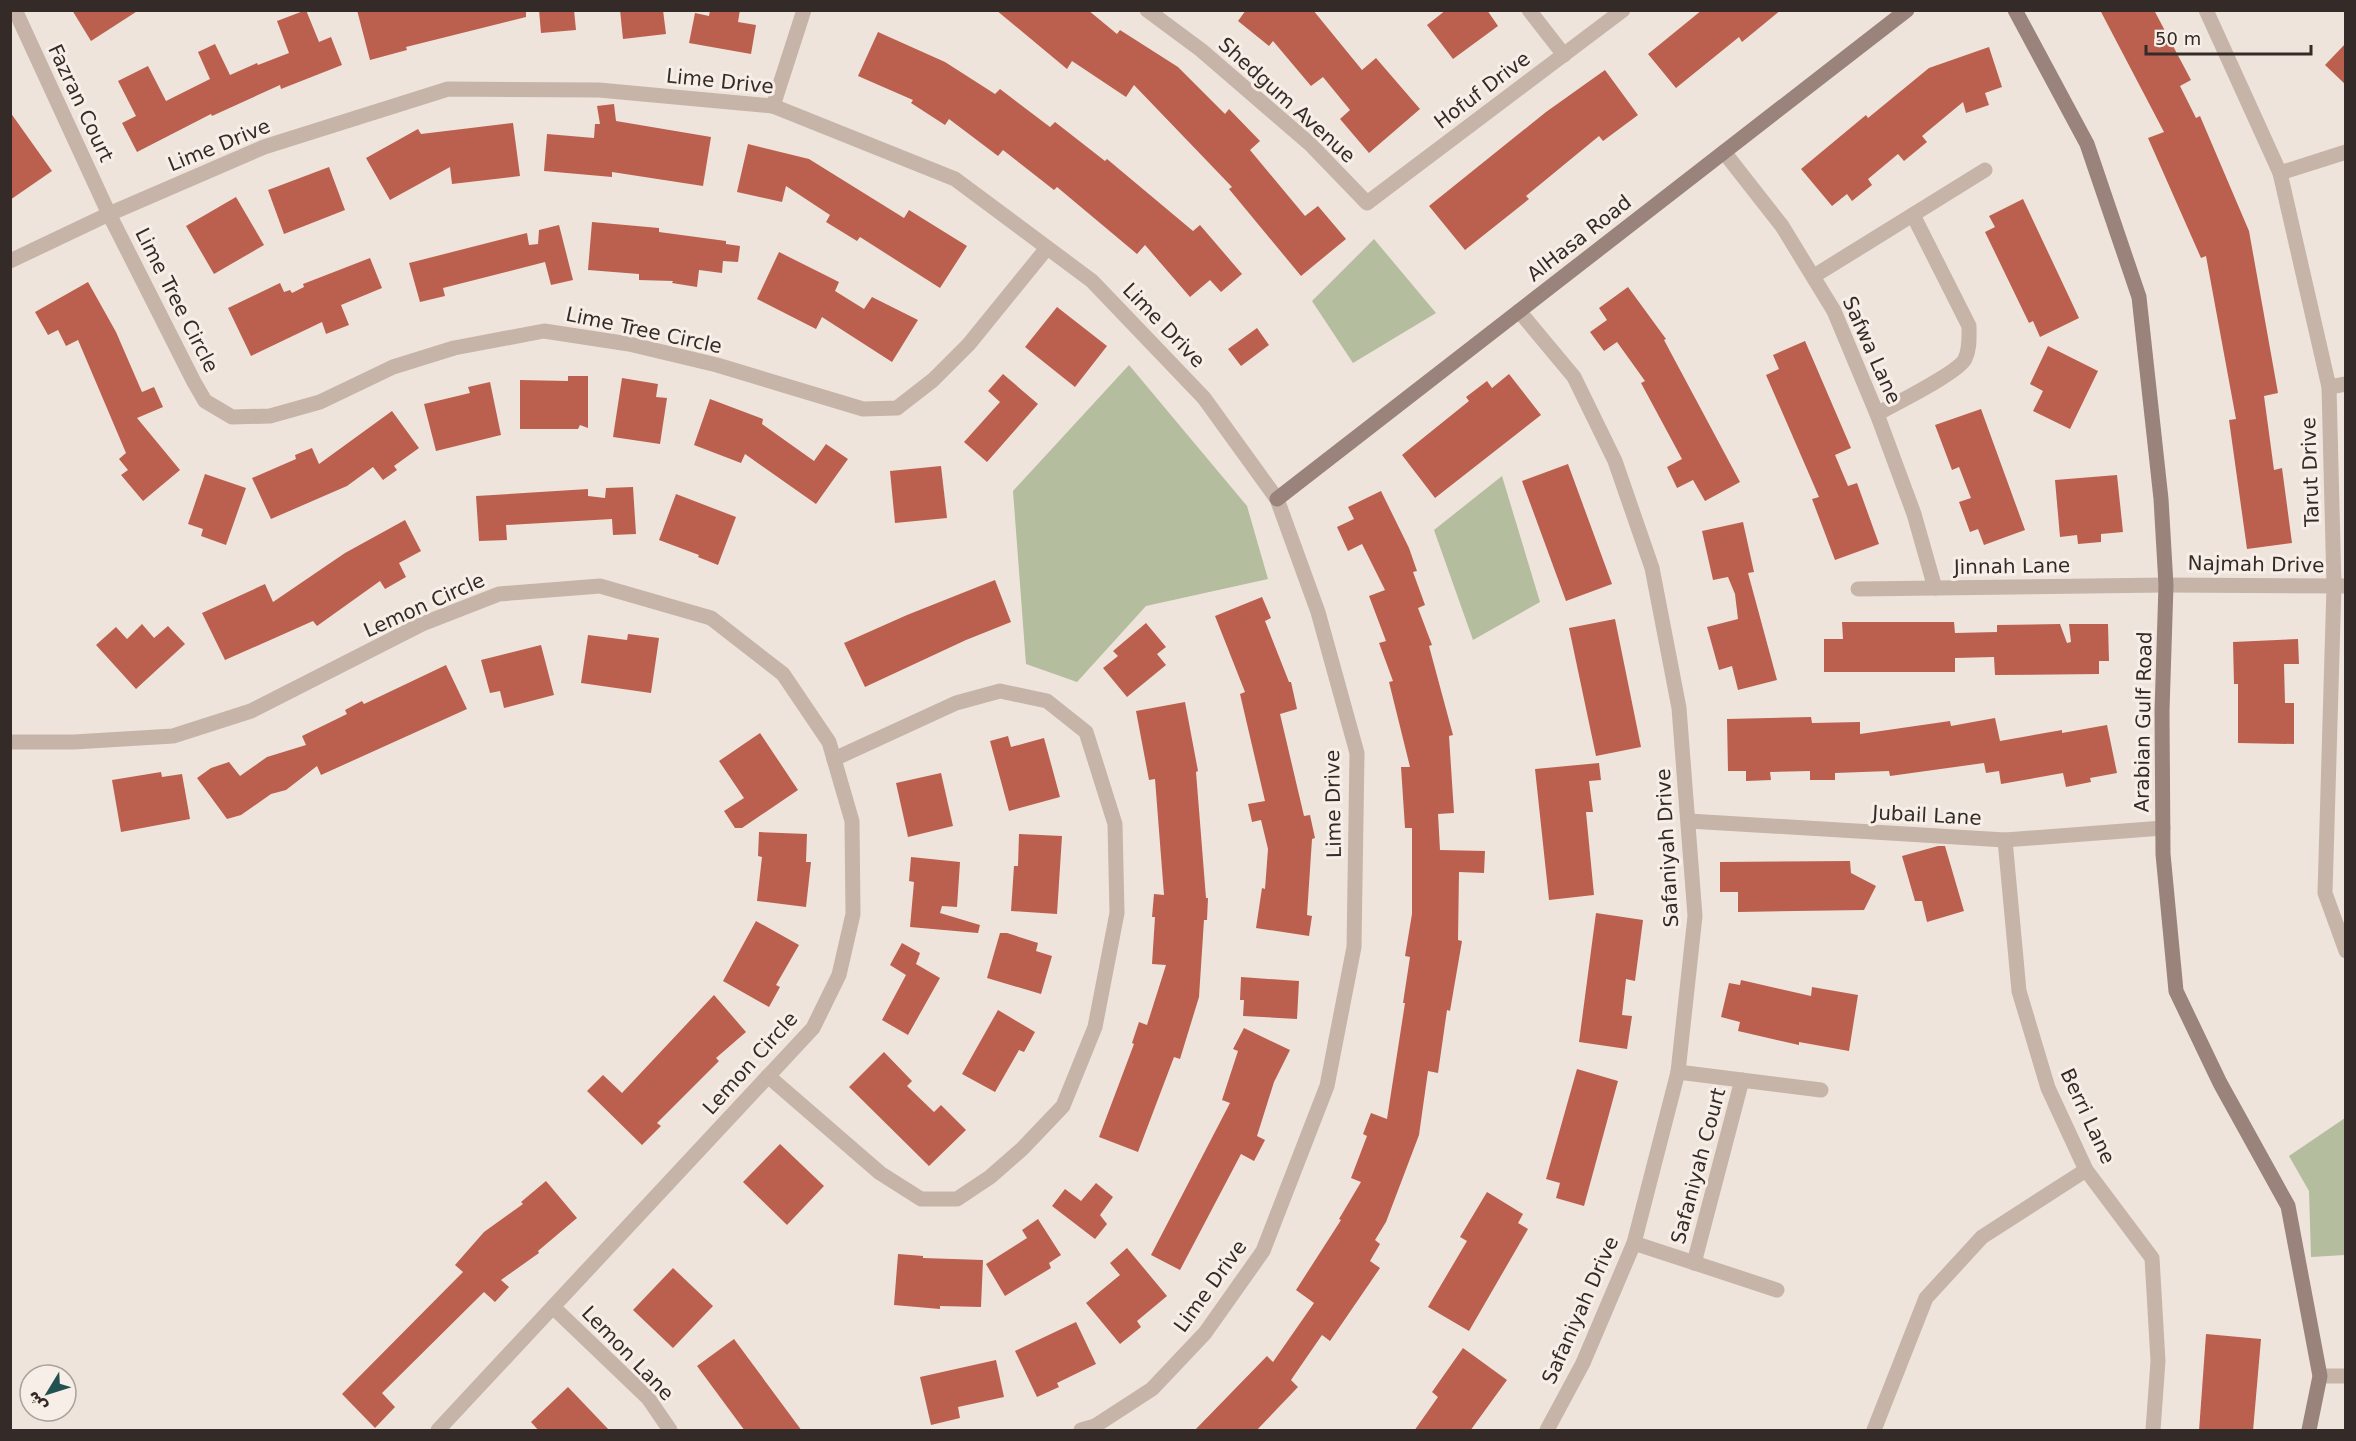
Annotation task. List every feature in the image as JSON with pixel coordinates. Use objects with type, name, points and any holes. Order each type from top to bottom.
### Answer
[{"type":"main road","name":"AlHasa Road","points":[[1277,499],[1907,10]]},
{"type":"main road","name":"Arabian Gulf Road","points":[[2015,10],[2087,144],[2139,297],[2161,499],[2166,585],[2162,711],[2163,854],[2176,991],[2220,1083],[2288,1206],[2319,1376],[2309,1431]]},
{"type":"street","name":"Fazran Court","points":[[15,10],[109,214]]},
{"type":"street","points":[[773,106],[804,10]]},
{"type":"street","name":"Shedgum Avenue","points":[[1147,10],[1201,50],[1310,144],[1367,203]]},
{"type":"street","points":[[1529,10],[1564,55]]},
{"type":"street","name":"Hofuf Drive","points":[[1367,203],[1623,10]]},
{"type":"street","name":"Tarut Drive","points":[[2206,10],[2280,173],[2329,387],[2340,586],[2325,893],[2346,951]]},
{"type":"street","name":"Lime Drive","points":[[10,261],[109,214],[264,147],[448,89],[599,90],[773,106],[955,179],[1092,281],[1204,398],[1277,499],[1318,612],[1357,753],[1354,946],[1327,1086],[1263,1251],[1212,1324],[1152,1389],[1095,1426],[1081,1431]]},
{"type":"street","name":"Safwa Lane","points":[[1724,152],[1782,226],[1834,311],[1877,414],[1914,514],[1935,588]]},
{"type":"street","points":[[2280,173],[2346,152]]},
{"type":"street","points":[[1814,276],[1985,170]]},
{"type":"street","name":"Lime Tree Circle","points":[[109,214],[205,402],[232,417],[270,416],[320,402],[393,366],[454,348],[544,331],[629,344],[717,365],[863,410],[897,408],[933,380],[969,344],[1047,248]]},
{"type":"street","points":[[1877,414],[1948,374],[1965,360],[1970,345],[1969,326],[1913,215]]},
{"type":"street","name":"Safaniyah Drive","points":[[1519,311],[1574,377],[1615,460],[1652,568],[1679,708],[1695,916],[1678,1072],[1634,1243],[1583,1363],[1547,1431]]},
{"type":"street","points":[[2329,387],[2346,384]]},
{"type":"street","name":"Najmah Drive","points":[[2166,585],[2340,586]]},
{"type":"street","name":"Jinnah Lane","points":[[1858,589],[2166,585]]},
{"type":"street","name":"Lemon Circle","points":[[10,742],[74,742],[173,736],[251,711],[422,624],[499,594],[600,586],[711,618],[783,674],[829,742],[852,821],[853,914],[839,975],[813,1028],[438,1431]]},
{"type":"street","points":[[768,1076],[880,1173],[921,1198],[957,1199],[990,1177],[1022,1149],[1063,1106],[1095,1027],[1117,913],[1115,824],[1086,732],[1047,701],[1000,691],[956,703],[834,759]]},
{"type":"street","points":[[829,742],[852,751]]},
{"type":"street","name":"Jubail Lane","points":[[1689,821],[2005,840],[2163,828]]},
{"type":"street","name":"Berri Lane","points":[[2005,840],[2019,992],[2048,1088],[2086,1170],[2152,1258],[2158,1362],[2153,1431]]},
{"type":"street","name":"Safaniyah Court","points":[[1678,1072],[1821,1090]]},
{"type":"street","name":"Safaniyah Court","points":[[1694,1263],[1742,1080]]},
{"type":"street","points":[[1874,1431],[1926,1298],[1982,1237],[2086,1170]]},
{"type":"street","name":"Safaniyah Court","points":[[1634,1243],[1777,1290]]},
{"type":"street","name":"Lemon Lane","points":[[553,1307],[648,1398],[670,1431]]},
{"type":"street","points":[[2319,1376],[2346,1376]]},
{"type":"green space","points":[[1374,239],[1436,313],[1353,363],[1312,301]]},
{"type":"green space","points":[[1129,365],[1247,506],[1268,579],[1146,606],[1077,682],[1026,664],[1013,491]]},
{"type":"green space","points":[[1502,476],[1540,602],[1473,640],[1434,530]]},
{"type":"green space","points":[[2345,1118],[2345,1255],[2311,1257],[2309,1191],[2289,1156]]},
{"type":"building","points":[[72,10],[139,10],[91,41]]},
{"type":"building","points":[[306,10],[319,42],[331,37],[342,65],[281,89],[280,85],[212,116],[211,114],[137,152],[122,123],[136,116],[118,81],[148,66],[166,101],[210,79],[198,52],[215,44],[230,75],[257,63],[258,65],[289,53],[277,21]]},
{"type":"building","points":[[357,10],[526,10],[526,17],[406,47],[407,50],[370,60]]},
{"type":"building","points":[[539,10],[574,10],[576,30],[541,33]]},
{"type":"building","points":[[620,10],[663,10],[666,34],[623,39]]},
{"type":"building","points":[[710,10],[740,10],[738,22],[756,25],[751,54],[689,43],[695,13],[709,16]]},
{"type":"building","points":[[996,10],[1088,10],[1117,34],[1120,30],[1178,67],[1225,114],[1229,109],[1260,141],[1250,150],[1305,216],[1318,206],[1346,239],[1301,276],[1229,189],[1232,187],[1134,85],[1126,97],[1072,61],[1067,69]]},
{"type":"building","points":[[1246,10],[1313,10],[1362,70],[1376,58],[1420,109],[1369,153],[1340,119],[1350,110],[1323,77],[1311,86],[1273,41],[1269,46],[1238,21]]},
{"type":"building","points":[[1446,10],[1487,10],[1498,26],[1453,59],[1427,25]]},
{"type":"building","points":[[1702,10],[1781,10],[1742,42],[1739,37],[1676,88],[1648,54]]},
{"type":"building","points":[[2100,10],[2154,10],[2191,80],[2180,86],[2196,118],[2200,116],[2249,231],[2278,393],[2264,396],[2274,470],[2282,468],[2292,543],[2247,549],[2229,420],[2236,419],[2206,256],[2201,258],[2148,138],[2164,132]]},
{"type":"building","points":[[878,32],[945,62],[995,94],[1000,89],[1050,127],[1055,122],[1105,161],[1107,159],[1193,231],[1200,225],[1242,274],[1221,292],[1210,280],[1190,297],[1145,245],[1137,254],[1057,187],[1054,190],[1003,150],[998,156],[949,119],[945,125],[911,103],[913,100],[858,76]]},
{"type":"building","points":[[2346,43],[2346,85],[2325,65]]},
{"type":"building","points":[[1989,47],[2002,87],[1985,93],[1989,105],[1966,113],[1963,102],[1922,136],[1927,142],[1904,161],[1898,154],[1868,179],[1872,185],[1852,201],[1847,194],[1832,206],[1801,169],[1866,115],[1868,118],[1929,68]]},
{"type":"building","points":[[1605,70],[1638,115],[1603,141],[1599,136],[1526,196],[1529,199],[1465,250],[1429,206],[1546,112]]},
{"type":"building","points":[[614,104],[616,121],[711,137],[703,186],[612,172],[612,177],[544,171],[547,134],[594,138],[595,124],[600,124],[597,106]]},
{"type":"building","points":[[10,112],[52,171],[10,200]]},
{"type":"building","points":[[513,123],[520,176],[452,184],[450,167],[390,200],[366,158],[418,129],[421,134]]},
{"type":"building","points":[[748,144],[809,159],[904,218],[909,210],[967,246],[940,288],[860,237],[857,241],[826,222],[830,215],[786,186],[782,202],[737,192]]},
{"type":"building","points":[[329,167],[345,210],[284,234],[268,190]]},
{"type":"building","points":[[236,197],[264,245],[214,274],[186,226]]},
{"type":"building","points":[[2023,199],[2079,318],[2040,337],[2033,321],[2029,323],[1985,232],[1995,227],[1989,216]]},
{"type":"building","points":[[592,222],[659,228],[659,232],[726,241],[726,244],[740,246],[738,262],[723,261],[722,273],[699,270],[697,287],[672,283],[673,281],[639,280],[639,274],[588,270]]},
{"type":"building","points":[[559,225],[573,280],[551,285],[545,262],[443,288],[445,296],[420,302],[409,263],[527,233],[529,245],[538,244],[539,230]]},
{"type":"building","points":[[779,252],[839,282],[835,291],[864,309],[872,297],[918,320],[892,362],[822,317],[816,329],[757,299]]},
{"type":"building","points":[[370,258],[382,288],[341,305],[349,325],[326,334],[322,322],[251,356],[228,308],[280,283],[284,292],[290,290],[292,293],[304,287],[303,284]]},
{"type":"building","points":[[88,282],[116,332],[142,392],[154,387],[163,407],[137,418],[180,470],[143,501],[121,475],[128,470],[119,459],[126,453],[78,340],[66,346],[58,330],[48,335],[35,312]]},
{"type":"building","points":[[1628,287],[1666,339],[1664,340],[1740,482],[1705,501],[1693,480],[1677,488],[1667,467],[1682,459],[1641,383],[1645,381],[1617,342],[1604,351],[1590,332],[1607,320],[1599,308]]},
{"type":"building","points":[[1057,307],[1107,346],[1075,387],[1025,347]]},
{"type":"building","points":[[1257,328],[1269,345],[1241,366],[1228,349]]},
{"type":"building","points":[[1805,341],[1851,448],[1835,455],[1848,486],[1857,483],[1879,544],[1835,560],[1812,499],[1819,497],[1766,375],[1779,369],[1773,355]]},
{"type":"building","points":[[2048,346],[2098,371],[2070,429],[2033,411],[2043,391],[2030,384]]},
{"type":"building","points":[[1003,374],[1038,404],[987,462],[964,442],[1000,402],[988,391]]},
{"type":"building","points":[[1509,374],[1541,415],[1435,498],[1402,455],[1469,401],[1466,397],[1487,381],[1492,388]]},
{"type":"building","points":[[568,376],[588,376],[588,428],[580,425],[578,429],[520,429],[520,380],[568,381]]},
{"type":"building","points":[[622,378],[658,384],[656,397],[667,398],[660,444],[613,437]]},
{"type":"building","points":[[490,382],[501,435],[436,451],[424,404],[470,393],[468,387]]},
{"type":"building","points":[[710,399],[763,419],[762,424],[814,461],[826,444],[848,459],[816,504],[745,454],[741,463],[694,445]]},
{"type":"building","points":[[1981,409],[2025,530],[1984,545],[1978,529],[1970,532],[1959,502],[1971,498],[1959,467],[1952,470],[1935,425]]},
{"type":"building","points":[[392,411],[419,448],[394,466],[397,470],[383,480],[373,467],[347,486],[271,519],[252,478],[296,459],[295,455],[312,448],[319,464]]},
{"type":"building","points":[[1568,464],[1612,584],[1566,601],[1522,481]]},
{"type":"building","points":[[941,466],[947,518],[895,523],[890,471]]},
{"type":"building","points":[[205,474],[246,488],[226,545],[201,536],[203,529],[188,524]]},
{"type":"building","points":[[2117,475],[2123,532],[2101,534],[2101,542],[2078,544],[2077,535],[2060,537],[2055,480]]},
{"type":"building","points":[[633,487],[636,534],[613,535],[612,519],[506,525],[507,540],[479,541],[476,496],[588,489],[588,496],[605,498],[606,488]]},
{"type":"building","points":[[1381,491],[1409,548],[1417,571],[1413,572],[1425,605],[1418,608],[1432,645],[1429,646],[1453,735],[1449,736],[1454,813],[1438,814],[1440,850],[1485,851],[1484,873],[1459,872],[1458,940],[1462,941],[1450,1011],[1447,1010],[1438,1073],[1428,1071],[1419,1135],[1386,1222],[1375,1240],[1380,1244],[1370,1261],[1380,1268],[1330,1341],[1322,1335],[1291,1380],[1298,1387],[1256,1431],[1194,1431],[1267,1356],[1273,1362],[1314,1303],[1296,1290],[1341,1220],[1339,1219],[1361,1182],[1351,1178],[1367,1136],[1363,1134],[1371,1113],[1387,1119],[1410,957],[1405,956],[1412,914],[1412,828],[1405,828],[1401,767],[1410,767],[1389,682],[1393,681],[1379,643],[1386,641],[1369,596],[1385,590],[1362,544],[1348,551],[1337,527],[1354,519],[1348,507]]},
{"type":"building","points":[[676,494],[736,517],[718,565],[659,540]]},
{"type":"building","points":[[405,520],[421,551],[399,563],[406,577],[385,589],[380,581],[317,626],[313,621],[225,660],[202,613],[265,584],[273,602],[345,553]]},
{"type":"building","points":[[1743,522],[1754,572],[1748,573],[1777,680],[1738,690],[1732,666],[1719,670],[1707,627],[1738,619],[1735,594],[1728,577],[1713,580],[1702,531]]},
{"type":"building","points":[[995,580],[1011,622],[966,640],[865,687],[844,643]]},
{"type":"building","points":[[1262,597],[1271,618],[1265,621],[1289,682],[1291,682],[1297,709],[1280,714],[1304,816],[1310,815],[1315,838],[1312,839],[1307,915],[1312,916],[1309,936],[1256,928],[1262,888],[1265,889],[1268,849],[1261,820],[1252,822],[1248,804],[1265,801],[1240,694],[1245,692],[1215,616]]},
{"type":"building","points":[[1615,619],[1641,747],[1596,756],[1569,628]]},
{"type":"building","points":[[1842,622],[1954,622],[1955,633],[1997,632],[1997,625],[2060,624],[2067,643],[2071,642],[2069,624],[2108,624],[2109,661],[2099,661],[2099,674],[1995,675],[1994,657],[1955,658],[1955,672],[1824,672],[1824,639],[1843,639]]},
{"type":"building","points":[[1146,623],[1166,647],[1157,654],[1166,665],[1127,697],[1103,668],[1118,656],[1113,651]]},
{"type":"building","points":[[142,624],[154,638],[168,626],[185,644],[136,689],[96,645],[116,627],[127,639]]},
{"type":"building","points":[[628,634],[659,638],[651,693],[581,683],[588,635],[627,640]]},
{"type":"building","points":[[2298,639],[2299,664],[2284,664],[2285,703],[2294,703],[2294,744],[2238,743],[2238,684],[2234,684],[2233,642]]},
{"type":"building","points":[[541,645],[554,695],[504,708],[500,691],[490,693],[481,660]]},
{"type":"building","points":[[446,665],[467,709],[321,775],[317,766],[286,790],[271,794],[241,815],[227,819],[197,778],[211,768],[229,762],[240,776],[267,757],[306,745],[302,736],[347,714],[345,710],[362,701],[364,704]]},
{"type":"building","points":[[1185,702],[1198,771],[1196,772],[1206,898],[1208,898],[1207,920],[1204,920],[1199,997],[1180,1059],[1174,1057],[1138,1152],[1099,1137],[1134,1044],[1132,1043],[1139,1022],[1147,1025],[1166,965],[1152,964],[1154,894],[1164,895],[1155,779],[1149,780],[1136,711]]},
{"type":"building","points":[[1811,717],[1812,723],[1860,722],[1860,734],[1950,721],[1951,726],[1995,718],[2000,741],[2107,725],[2117,773],[2090,778],[2091,782],[2066,787],[2063,773],[2001,784],[1999,771],[1986,773],[1984,763],[1890,776],[1889,771],[1835,773],[1835,780],[1810,780],[1810,771],[1770,772],[1771,780],[1746,781],[1746,771],[1728,771],[1727,719]]},
{"type":"building","points":[[760,733],[798,790],[742,828],[735,828],[724,811],[744,798],[719,761]]},
{"type":"building","points":[[1008,736],[1011,747],[1044,738],[1060,797],[1009,811],[990,741]]},
{"type":"building","points":[[1599,763],[1601,780],[1589,781],[1593,812],[1586,812],[1594,895],[1549,900],[1535,769]]},
{"type":"building","points":[[161,772],[162,777],[182,774],[190,819],[121,832],[112,780]]},
{"type":"building","points":[[941,773],[953,826],[908,837],[896,783]]},
{"type":"building","points":[[759,832],[807,834],[806,862],[811,862],[806,907],[757,901],[762,857],[758,856]]},
{"type":"building","points":[[1019,834],[1062,836],[1057,914],[1011,911],[1014,866],[1018,866]]},
{"type":"building","points":[[1945,846],[1964,911],[1927,922],[1922,901],[1915,901],[1902,856]]},
{"type":"building","points":[[911,857],[960,862],[957,907],[942,906],[940,913],[980,925],[978,933],[910,927],[914,882],[909,881]]},
{"type":"building","points":[[1850,861],[1851,873],[1876,886],[1864,910],[1738,912],[1738,892],[1720,892],[1720,862]]},
{"type":"building","points":[[1596,913],[1643,920],[1635,981],[1626,979],[1622,1015],[1632,1016],[1627,1049],[1579,1042]]},
{"type":"building","points":[[756,921],[799,945],[776,985],[780,987],[769,1007],[723,981]]},
{"type":"building","points":[[1000,933],[1038,943],[1036,951],[1052,956],[1041,994],[987,978]]},
{"type":"building","points":[[902,943],[920,953],[916,964],[940,978],[908,1035],[882,1020],[906,975],[890,965]]},
{"type":"building","points":[[1241,977],[1299,981],[1297,1019],[1243,1016],[1244,1000],[1240,1000]]},
{"type":"building","points":[[1741,980],[1811,996],[1812,987],[1858,995],[1849,1051],[1799,1042],[1799,1045],[1738,1031],[1740,1022],[1721,1017],[1729,983],[1740,985]]},
{"type":"building","points":[[714,995],[746,1032],[716,1058],[719,1061],[657,1123],[661,1126],[642,1145],[587,1091],[603,1075],[622,1093]]},
{"type":"building","points":[[998,1010],[1035,1032],[1024,1052],[1019,1050],[995,1092],[962,1074]]},
{"type":"building","points":[[1244,1028],[1290,1050],[1274,1082],[1257,1136],[1265,1140],[1254,1161],[1241,1154],[1180,1270],[1151,1255],[1230,1103],[1222,1100],[1238,1051],[1233,1049]]},
{"type":"building","points":[[884,1052],[912,1081],[907,1086],[934,1112],[941,1105],[966,1130],[929,1166],[849,1087]]},
{"type":"building","points":[[1577,1069],[1618,1081],[1584,1206],[1556,1198],[1560,1183],[1546,1179]]},
{"type":"building","points":[[780,1144],[824,1186],[787,1225],[743,1182]]},
{"type":"building","points":[[546,1181],[577,1218],[538,1251],[539,1253],[501,1280],[509,1287],[495,1302],[484,1292],[382,1393],[395,1407],[375,1428],[342,1394],[463,1272],[455,1265],[484,1232],[523,1204],[521,1202]]},
{"type":"building","points":[[1096,1183],[1113,1197],[1100,1215],[1107,1224],[1095,1239],[1052,1206],[1065,1189],[1081,1201]]},
{"type":"building","points":[[1487,1192],[1523,1214],[1518,1223],[1528,1229],[1469,1331],[1428,1307],[1467,1241],[1460,1237]]},
{"type":"building","points":[[1038,1219],[1061,1255],[1049,1263],[1051,1268],[1005,1296],[986,1264],[1027,1238],[1022,1230]]},
{"type":"building","points":[[1127,1248],[1167,1296],[1137,1321],[1141,1327],[1120,1344],[1086,1303],[1120,1275],[1110,1263]]},
{"type":"building","points":[[898,1254],[923,1256],[923,1258],[983,1260],[981,1307],[940,1306],[940,1309],[894,1305]]},
{"type":"building","points":[[673,1268],[713,1306],[673,1348],[633,1310]]},
{"type":"building","points":[[1076,1322],[1096,1364],[1057,1383],[1059,1387],[1037,1397],[1015,1351]]},
{"type":"building","points":[[2206,1334],[2261,1339],[2253,1431],[2199,1431]]},
{"type":"building","points":[[734,1339],[802,1431],[745,1431],[697,1366]]},
{"type":"building","points":[[1463,1348],[1507,1380],[1470,1431],[1414,1431],[1438,1397],[1432,1392]]},
{"type":"building","points":[[996,1360],[1004,1397],[958,1407],[960,1418],[931,1425],[920,1377]]},
{"type":"building","points":[[568,1387],[610,1431],[539,1431],[531,1422]]}]
